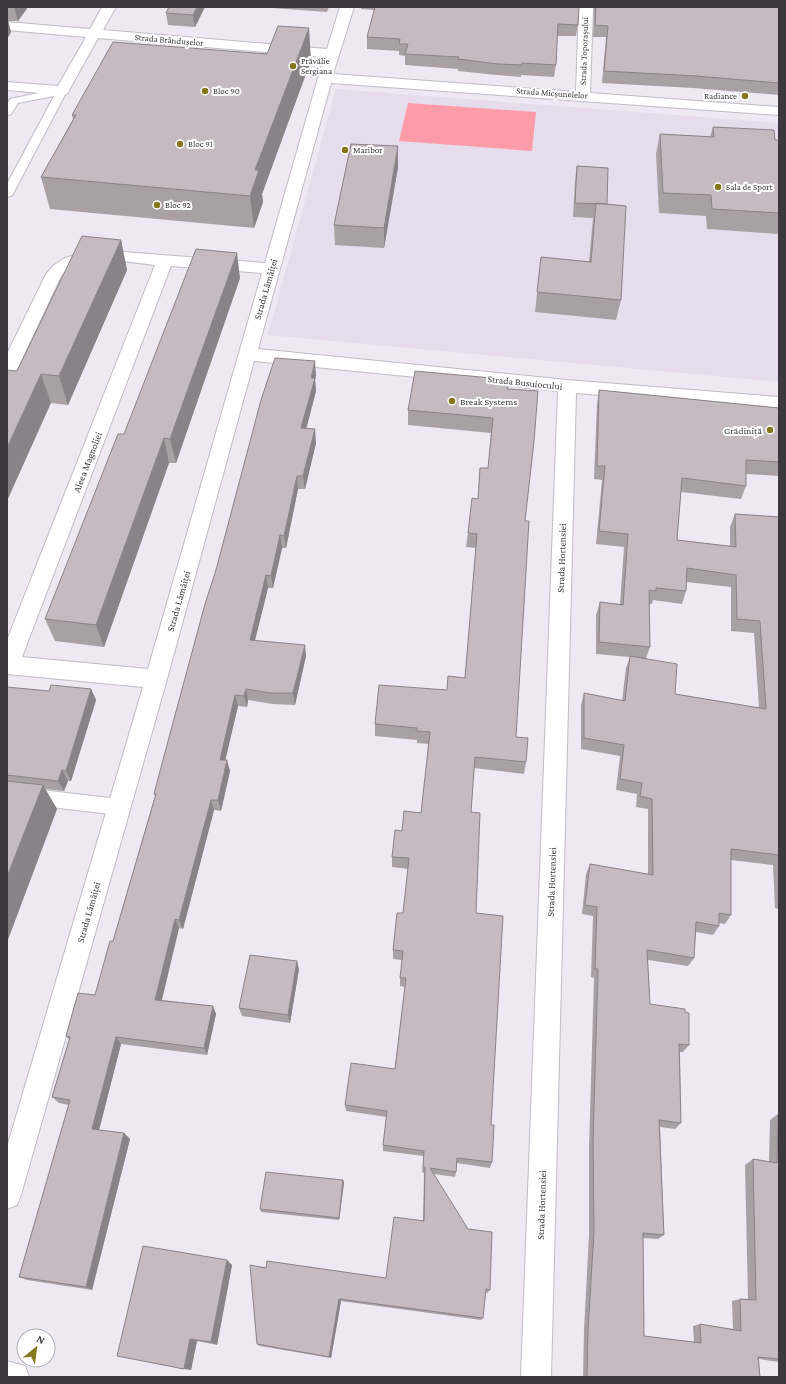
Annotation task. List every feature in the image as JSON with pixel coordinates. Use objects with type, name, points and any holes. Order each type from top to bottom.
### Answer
[{"type":"street","points":[[7,86],[62,91],[109,7]]},
{"type":"street","name":"Strada Lămâiței","points":[[7,1195],[156,679],[325,78],[347,7]]},
{"type":"street","name":"Strada Toporașului","points":[[583,96],[586,7]]},
{"type":"street","name":"Strada Brândușelor","points":[[7,26],[332,54]]},
{"type":"street","name":"Strada Micșunelelor","points":[[325,78],[779,111]]},
{"type":"street","points":[[7,372],[54,274],[61,266],[74,259],[98,255],[271,269]]},
{"type":"street","name":"Aleea Magnoliei","points":[[156,679],[8,665],[165,260]]},
{"type":"street","name":"Strada Busuiocului","points":[[247,354],[567,386],[779,403]]},
{"type":"street","name":"Strada Hortensiei","points":[[536,1377],[567,386]]},
{"type":"street","points":[[7,1376],[14,1377]]},
{"type":"lane","points":[[7,112],[14,101],[62,91]]},
{"type":"lane","points":[[7,194],[62,91]]},
{"type":"lane","points":[[7,794],[119,807]]},
{"type":"shaded area","points":[[336,89],[779,123],[779,382],[268,335]]},
{"type":"shaded area","points":[[408,103],[536,112],[532,151],[399,141]]},
{"type":"building","points":[[169,7],[197,7],[193,15],[166,13]]},
{"type":"building","points":[[375,7],[579,7],[578,25],[558,24],[556,65],[522,63],[522,65],[498,64],[458,59],[459,57],[405,54],[408,44],[399,44],[400,39],[367,37]]},
{"type":"building","points":[[596,7],[779,7],[779,83],[696,76],[604,71],[608,26],[595,25]]},
{"type":"building","points":[[278,26],[309,28],[255,170],[259,170],[250,196],[41,177],[76,115],[72,115],[113,42],[267,54]]},
{"type":"building","name":"Sala de Sport","points":[[713,127],[774,130],[775,140],[779,140],[779,213],[712,209],[711,195],[663,193],[660,134],[714,137]]},
{"type":"building","points":[[351,144],[398,146],[384,228],[334,225]]},
{"type":"building","points":[[577,166],[608,168],[607,204],[575,203]]},
{"type":"building","points":[[596,203],[626,206],[621,300],[537,292],[541,257],[591,262]]},
{"type":"building","points":[[82,236],[121,240],[59,376],[41,374],[7,448],[7,370],[17,371]]},
{"type":"building","points":[[196,249],[237,253],[170,439],[164,438],[96,625],[45,619],[118,434],[124,434]]},
{"type":"building","points":[[275,358],[315,361],[311,378],[315,378],[301,428],[315,429],[303,476],[297,476],[284,536],[280,535],[271,576],[266,575],[250,640],[305,645],[293,693],[271,693],[246,689],[244,696],[235,695],[220,760],[227,760],[218,800],[211,800],[179,920],[175,919],[155,1000],[213,1006],[204,1048],[116,1037],[92,1129],[124,1133],[86,1287],[19,1277],[70,1100],[52,1097],[70,1037],[66,1036],[78,993],[95,995],[110,941],[113,941],[156,794],[154,794],[164,756],[205,604],[216,570],[261,400]]},
{"type":"building","points":[[415,371],[492,378],[492,382],[508,383],[507,389],[538,391],[525,521],[529,521],[516,737],[528,738],[526,762],[475,757],[471,812],[480,813],[476,913],[503,916],[491,1125],[494,1125],[492,1162],[457,1158],[456,1172],[430,1168],[468,1229],[492,1232],[490,1290],[486,1289],[483,1318],[339,1299],[329,1357],[257,1344],[250,1265],[266,1268],[267,1261],[386,1278],[394,1217],[424,1221],[424,1151],[383,1145],[387,1111],[345,1105],[351,1063],[395,1069],[406,978],[400,978],[403,951],[393,950],[397,913],[403,913],[409,858],[392,857],[395,830],[402,831],[404,811],[421,813],[430,732],[417,731],[417,728],[375,724],[379,685],[447,690],[448,676],[465,678],[477,534],[468,533],[472,498],[478,499],[480,468],[488,468],[493,418],[408,410]]},
{"type":"building","points":[[599,390],[779,408],[779,462],[746,460],[746,486],[682,478],[677,540],[736,547],[735,514],[779,517],[779,855],[731,849],[731,915],[719,913],[719,926],[696,922],[694,958],[647,950],[650,1004],[685,1009],[685,1012],[689,1013],[689,1045],[679,1044],[681,1123],[659,1120],[664,1235],[643,1233],[644,1336],[701,1343],[700,1324],[741,1331],[740,1299],[756,1300],[753,1159],[777,1163],[778,1114],[779,1359],[758,1357],[760,1377],[587,1377],[588,1329],[594,1232],[593,1141],[598,969],[595,969],[597,907],[585,905],[590,864],[653,875],[652,799],[640,796],[642,783],[620,779],[624,745],[584,738],[584,693],[625,701],[630,656],[677,664],[675,694],[766,709],[760,621],[737,619],[736,575],[687,568],[686,591],[656,588],[656,591],[649,590],[650,647],[599,642],[600,602],[623,605],[628,534],[599,531],[605,466],[597,466]]},
{"type":"building","points":[[51,685],[91,689],[66,771],[62,770],[58,781],[7,775],[7,687],[49,691]]},
{"type":"building","points":[[7,781],[43,785],[7,877]]},
{"type":"building","points":[[250,955],[297,961],[288,1015],[239,1008]]},
{"type":"building","points":[[266,1172],[343,1180],[339,1218],[260,1209]]},
{"type":"building","points":[[143,1246],[227,1260],[211,1342],[190,1339],[184,1369],[117,1356]]},
{"type":"place","name":"Prăvălie Sergiana","points":[[293,66]]},
{"type":"place","name":"Bloc 90","points":[[205,91]]},
{"type":"place","name":"Radiance","points":[[745,96]]},
{"type":"place","name":"Bloc 91","points":[[180,144]]},
{"type":"place","name":"Maribor","points":[[345,150]]},
{"type":"place","name":"Sala de Sport","points":[[718,187]]},
{"type":"place","name":"Bloc 92","points":[[157,205]]},
{"type":"place","name":"Break Systems","points":[[452,401]]},
{"type":"place","name":"Grădiniță","points":[[770,430]]}]
